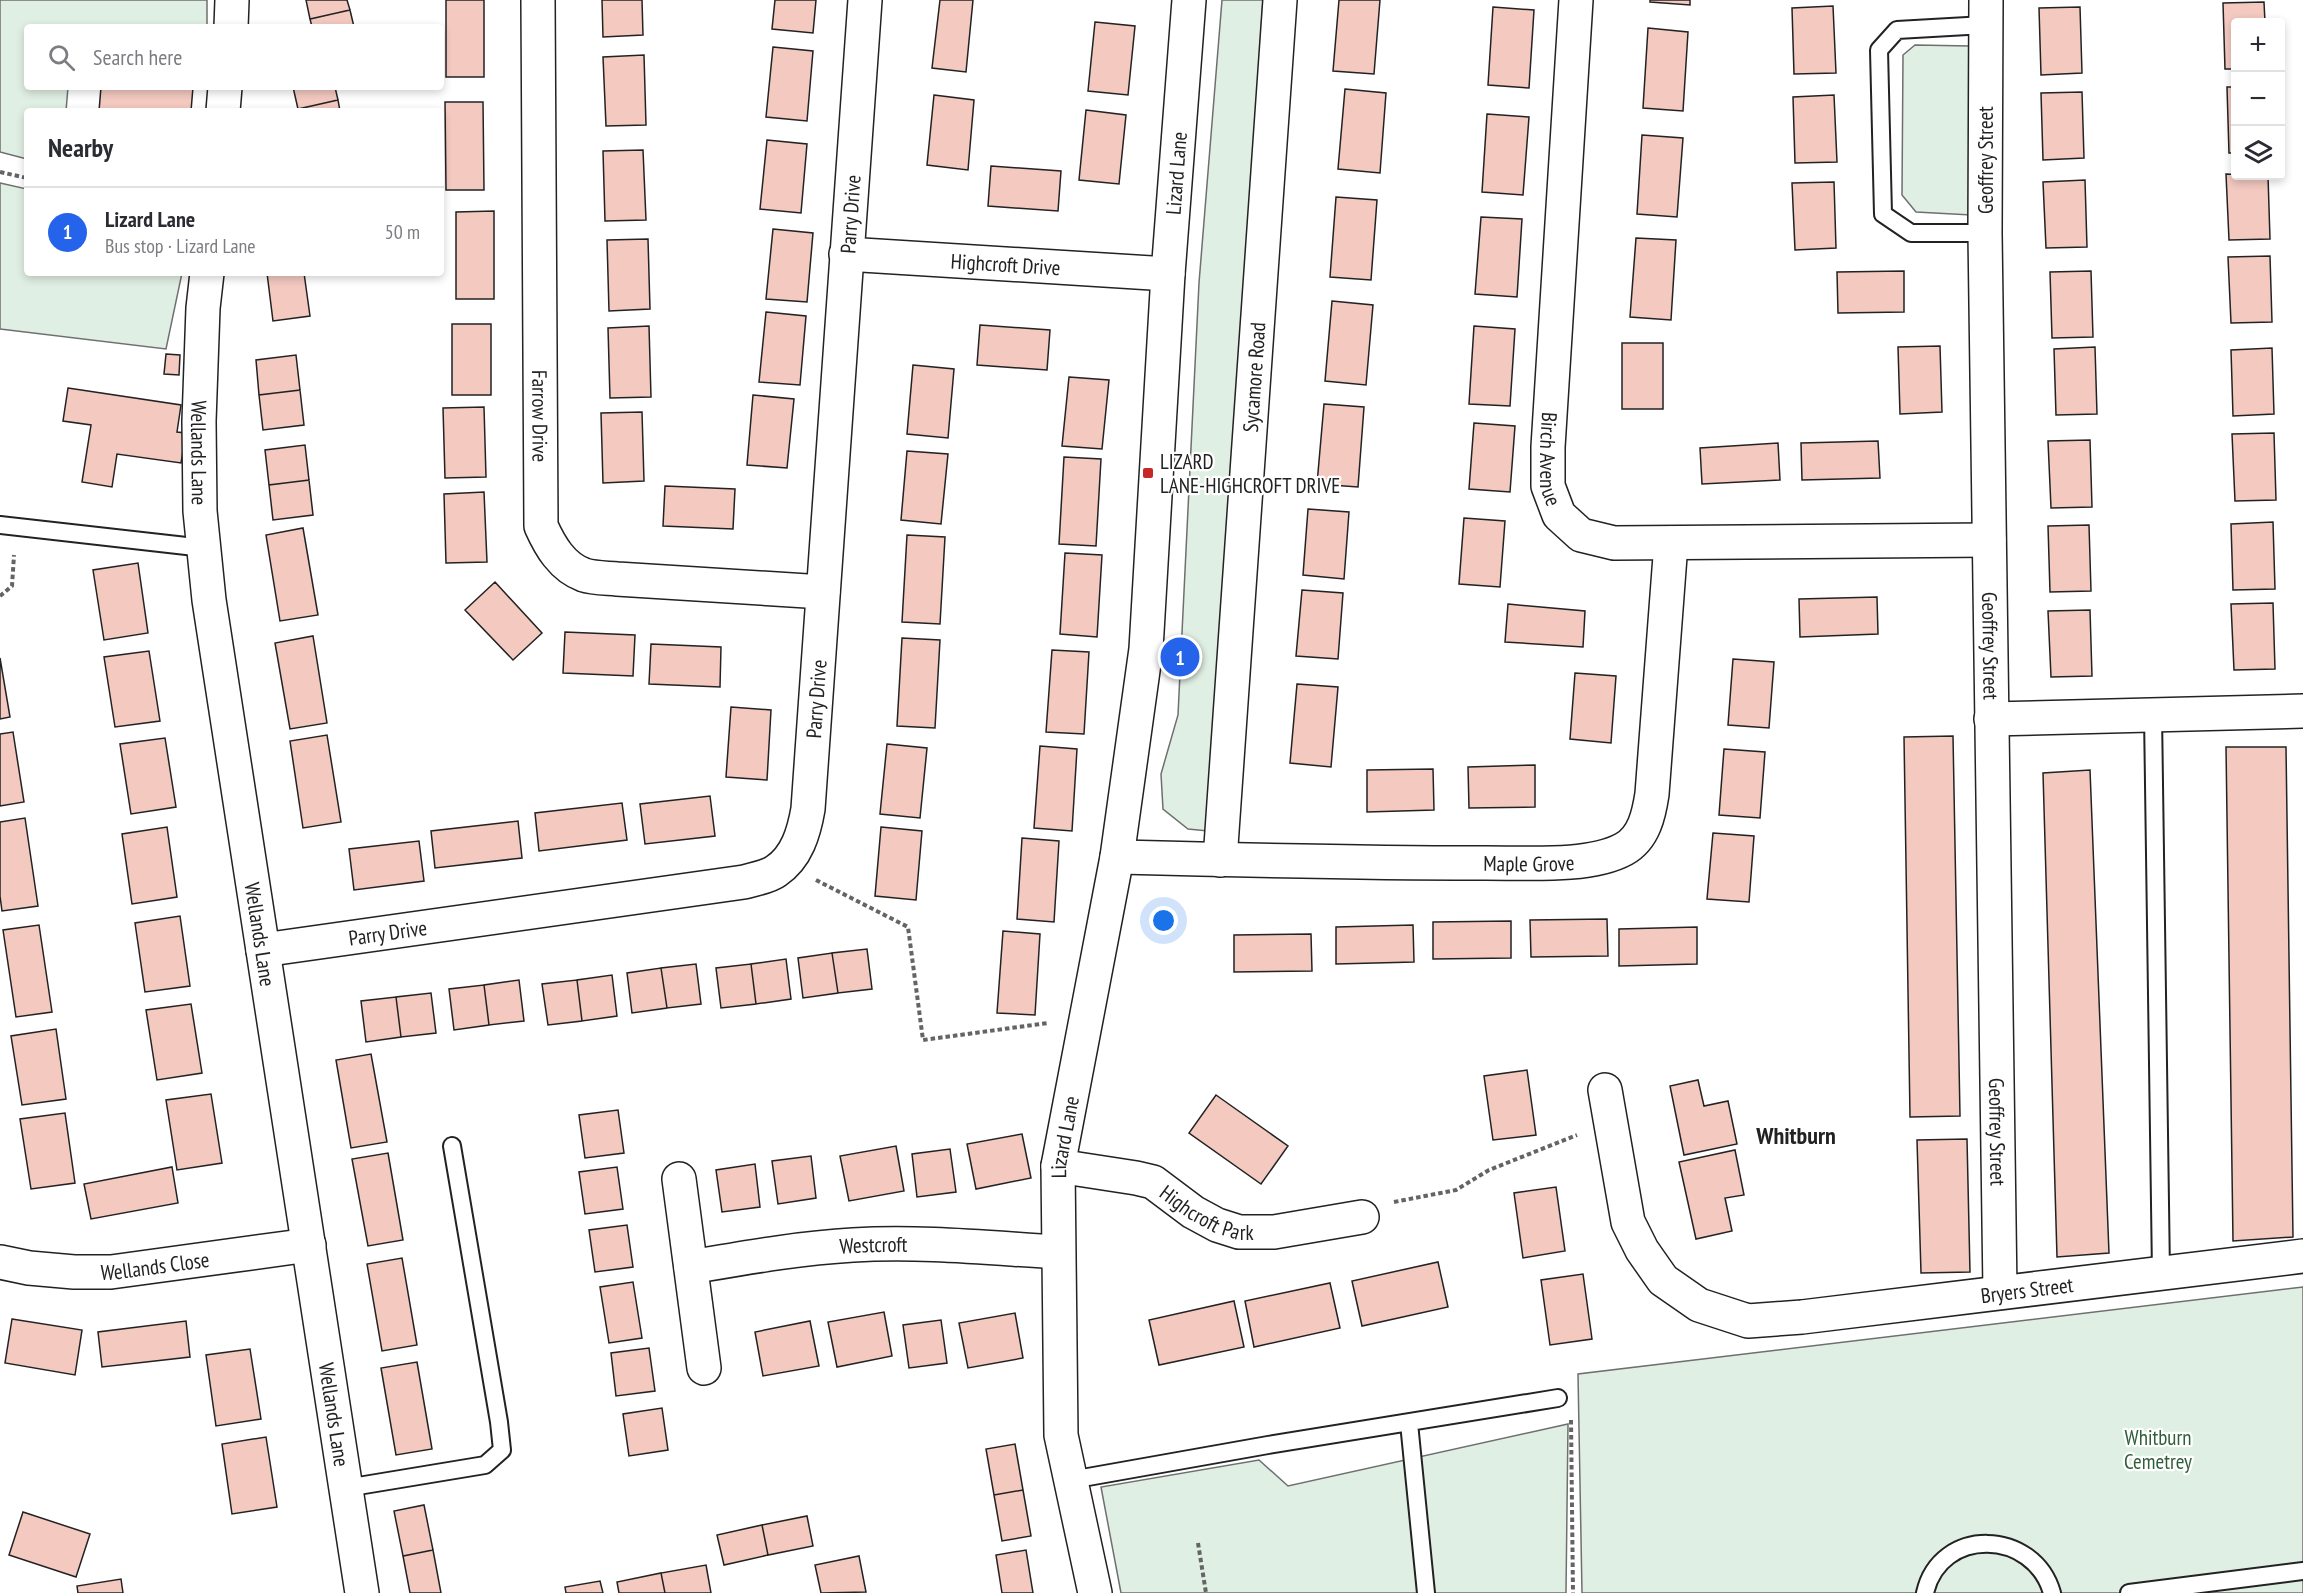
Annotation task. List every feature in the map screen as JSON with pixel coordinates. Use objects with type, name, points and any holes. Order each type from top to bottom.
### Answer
[{"type":"street","points":[[231,24],[232,0]]},
{"type":"street","name":"Farrow Drive","points":[[538,0],[542,526],[550,546],[564,562],[584,575],[823,592]]},
{"type":"street","name":"Parry Drive","points":[[263,950],[744,882],[775,872],[793,853],[804,833],[808,809],[865,0]]},
{"type":"street","name":"Lizard Lane","points":[[1095,1593],[1061,1436],[1058,1166],[1117,857],[1146,649],[1168,274],[1189,0]]},
{"type":"street","name":"Sycamore Road","points":[[1220,860],[1280,0]]},
{"type":"street","name":"Birch Avenue","points":[[1576,0],[1548,447],[1548,486],[1558,515],[1581,535],[1614,543],[1989,540]]},
{"type":"street","name":"Geoffrey Street","points":[[1985,12],[1985,233],[2000,1292]]},
{"type":"street","points":[[223,108],[225,90]]},
{"type":"street","name":"Highcroft Drive","points":[[846,254],[1168,274]]},
{"type":"street","name":"Wellands Lane","points":[[207,276],[203,308],[199,421],[200,511],[209,600],[362,1593]]},
{"type":"street","name":"Maple Grove","points":[[1117,857],[1356,864],[1553,862],[1587,860],[1612,855],[1628,848],[1641,833],[1652,794],[1671,543]]},
{"type":"street","points":[[1991,719],[2303,711]]},
{"type":"street","name":"Bryers Street","points":[[1607,1106],[1628,1222],[1642,1250],[1663,1280],[1699,1305],[1748,1321],[1802,1317],[2303,1256]]},
{"type":"street","name":"Highcroft Park","points":[[1058,1166],[1153,1182],[1193,1212],[1217,1225],[1239,1232],[1274,1232],[1362,1216]]},
{"type":"street","points":[[679,1179],[704,1368]]},
{"type":"street","name":"Westcroft","points":[[691,1267],[794,1251],[853,1245],[915,1244],[1058,1252]]},
{"type":"street","name":"Wellands Close","points":[[0,1262],[29,1268],[74,1272],[111,1272],[309,1245]]},
{"type":"lane","points":[[1985,12],[1897,30],[1879,50],[1883,214],[1911,233],[1985,233]]},
{"type":"lane","points":[[8,526],[204,548]]},
{"type":"lane","points":[[2153,714],[2161,1273]]},
{"type":"lane","points":[[346,1488],[486,1466],[502,1450],[500,1422],[452,1146]]},
{"type":"lane","points":[[1071,1480],[1558,1398]]},
{"type":"lane","points":[[1409,1422],[1426,1593]]},
{"type":"lane","points":[[1925,1593],[1938,1566],[1954,1552],[1975,1544],[1997,1544],[2018,1550],[2036,1563],[2049,1581],[2052,1593]]},
{"type":"lane","points":[[2129,1593],[2303,1571]]},
{"type":"path","points":[[0,172],[24,177]]},
{"type":"path","points":[[0,596],[12,586],[8,526]]},
{"type":"path","points":[[783,864],[908,927],[923,1040],[1086,1018]]},
{"type":"path","points":[[1362,1216],[1375,1205],[1456,1190],[1607,1106]]},
{"type":"path","points":[[1558,1398],[1571,1396],[1573,1593]]},
{"type":"path","points":[[1198,1543],[1206,1593]]},
{"type":"green space","points":[[0,0],[207,0],[207,24],[24,24],[24,90],[68,90],[66,108],[24,108],[24,158],[0,152]]},
{"type":"green space","points":[[1222,0],[1263,0],[1212,818],[1208,831],[1188,829],[1163,809],[1161,774],[1178,715],[1199,283]]},
{"type":"green space","points":[[1915,45],[1970,46],[1971,215],[1916,212],[1902,195],[1903,55]]},
{"type":"green space","points":[[0,183],[24,188],[24,276],[181,276],[166,349],[0,329]]},
{"type":"green space","name":"Whitburn Cemetrey","points":[[2303,1287],[2303,1593],[1582,1593],[1578,1374]]},
{"type":"green space","points":[[1568,1424],[1566,1593],[1121,1593],[1101,1487],[1259,1460],[1288,1486]]},
{"type":"building","points":[[306,0],[347,0],[350,10],[310,19]]},
{"type":"building","points":[[446,0],[484,0],[484,77],[446,77]]},
{"type":"building","points":[[602,0],[642,0],[643,35],[603,37]]},
{"type":"building","points":[[775,0],[816,0],[813,33],[772,29]]},
{"type":"building","points":[[940,0],[973,0],[966,72],[932,68]]},
{"type":"building","points":[[1339,0],[1380,0],[1374,74],[1333,71]]},
{"type":"building","points":[[1650,0],[1690,0],[1690,5],[1650,2]]},
{"type":"building","points":[[2264,2],[2265,18],[2231,18],[2231,69],[2225,69],[2223,3]]},
{"type":"building","points":[[1833,6],[1836,73],[1794,74],[1792,8]]},
{"type":"building","points":[[1493,7],[1534,10],[1529,88],[1488,85]]},
{"type":"building","points":[[2080,7],[2082,73],[2041,75],[2039,8]]},
{"type":"building","points":[[350,10],[353,24],[311,24],[310,19]]},
{"type":"building","points":[[1095,22],[1135,26],[1128,95],[1088,91]]},
{"type":"building","points":[[1648,28],[1688,32],[1683,111],[1643,108]]},
{"type":"building","points":[[773,47],[813,51],[807,121],[766,117]]},
{"type":"building","points":[[644,55],[646,125],[606,126],[603,57]]},
{"type":"building","points":[[2227,87],[2231,87],[2231,153],[2229,153]]},
{"type":"building","points":[[1345,89],[1386,93],[1380,173],[1338,169]]},
{"type":"building","points":[[101,90],[193,90],[191,108],[99,108]]},
{"type":"building","points":[[294,90],[336,90],[338,100],[298,108]]},
{"type":"building","points":[[2082,92],[2084,158],[2043,160],[2041,93]]},
{"type":"building","points":[[934,95],[974,100],[968,170],[927,165]]},
{"type":"building","points":[[1834,95],[1837,162],[1795,163],[1793,97]]},
{"type":"building","points":[[338,100],[339,108],[302,108]]},
{"type":"building","points":[[445,102],[483,102],[484,190],[446,190]]},
{"type":"building","points":[[1086,110],[1126,115],[1119,184],[1079,180]]},
{"type":"building","points":[[1487,114],[1529,117],[1523,195],[1482,192]]},
{"type":"building","points":[[1642,135],[1683,138],[1677,217],[1637,214]]},
{"type":"building","points":[[767,140],[807,144],[801,213],[760,209]]},
{"type":"building","points":[[643,150],[646,220],[605,221],[603,151]]},
{"type":"building","points":[[991,166],[1061,171],[1058,211],[988,206]]},
{"type":"building","points":[[2226,174],[2231,174],[2231,180],[2268,180],[2270,239],[2229,240]]},
{"type":"building","points":[[2085,180],[2087,247],[2046,248],[2043,182]]},
{"type":"building","points":[[1834,182],[1836,248],[1795,250],[1792,183]]},
{"type":"building","points":[[1336,197],[1377,200],[1371,280],[1330,277]]},
{"type":"building","points":[[494,211],[494,299],[456,299],[456,212]]},
{"type":"building","points":[[1481,217],[1522,219],[1517,297],[1475,294]]},
{"type":"building","points":[[773,229],[813,233],[807,302],[766,299]]},
{"type":"building","points":[[1636,238],[1676,240],[1671,320],[1630,317]]},
{"type":"building","points":[[648,239],[650,309],[609,311],[607,240]]},
{"type":"building","points":[[2270,256],[2272,322],[2231,323],[2228,257]]},
{"type":"building","points":[[1904,271],[1904,312],[1838,313],[1837,272]]},
{"type":"building","points":[[2091,271],[2093,337],[2052,338],[2050,272]]},
{"type":"building","points":[[267,276],[304,276],[310,316],[273,321]]},
{"type":"building","points":[[1332,301],[1373,305],[1366,385],[1325,381]]},
{"type":"building","points":[[766,312],[806,316],[800,385],[759,382]]},
{"type":"building","points":[[452,324],[491,324],[491,395],[452,395]]},
{"type":"building","points":[[980,325],[1050,330],[1047,370],[977,365]]},
{"type":"building","points":[[649,326],[651,397],[610,398],[608,328]]},
{"type":"building","points":[[1474,326],[1515,329],[1510,406],[1469,404]]},
{"type":"building","points":[[1622,343],[1663,343],[1663,409],[1622,409]]},
{"type":"building","points":[[1940,346],[1942,412],[1900,414],[1898,347]]},
{"type":"building","points":[[2095,347],[2097,414],[2056,415],[2054,349]]},
{"type":"building","points":[[2272,348],[2274,414],[2233,416],[2231,350]]},
{"type":"building","points":[[166,354],[180,355],[179,375],[164,374]]},
{"type":"building","points":[[296,355],[300,390],[259,395],[256,360]]},
{"type":"building","points":[[913,365],[954,369],[948,438],[907,434]]},
{"type":"building","points":[[1069,377],[1109,380],[1102,449],[1062,446]]},
{"type":"building","points":[[68,388],[181,405],[177,432],[186,433],[181,463],[117,454],[112,487],[82,482],[91,425],[63,421]]},
{"type":"building","points":[[300,390],[304,425],[263,430],[259,395]]},
{"type":"building","points":[[753,395],[794,399],[787,468],[747,465]]},
{"type":"building","points":[[1324,404],[1364,407],[1358,487],[1317,484]]},
{"type":"building","points":[[484,407],[486,477],[445,478],[443,408]]},
{"type":"building","points":[[642,412],[644,481],[603,483],[601,413]]},
{"type":"building","points":[[1474,423],[1515,426],[1510,492],[1469,489]]},
{"type":"building","points":[[2274,433],[2276,500],[2235,501],[2232,434]]},
{"type":"building","points":[[2090,440],[2092,507],[2051,508],[2048,441]]},
{"type":"building","points":[[1878,441],[1880,478],[1802,480],[1801,443]]},
{"type":"building","points":[[1778,443],[1780,480],[1702,484],[1700,448]]},
{"type":"building","points":[[305,445],[309,480],[269,485],[265,450]]},
{"type":"building","points":[[907,451],[948,454],[941,524],[901,520]]},
{"type":"building","points":[[1064,457],[1101,459],[1096,546],[1059,544]]},
{"type":"building","points":[[309,480],[313,515],[273,520],[269,485]]},
{"type":"building","points":[[665,486],[735,489],[733,529],[663,526]]},
{"type":"building","points":[[484,492],[487,562],[446,563],[444,494]]},
{"type":"building","points":[[1308,509],[1349,512],[1344,579],[1303,575]]},
{"type":"building","points":[[1464,518],[1505,521],[1500,587],[1459,584]]},
{"type":"building","points":[[2273,522],[2275,589],[2233,590],[2231,524]]},
{"type":"building","points":[[2089,525],[2091,591],[2050,592],[2048,526]]},
{"type":"building","points":[[303,528],[318,615],[280,621],[266,535]]},
{"type":"building","points":[[907,535],[945,537],[940,624],[902,622]]},
{"type":"building","points":[[1065,553],[1102,555],[1097,637],[1060,634]]},
{"type":"building","points":[[138,563],[148,633],[104,640],[93,570]]},
{"type":"building","points":[[495,582],[542,633],[513,660],[465,610]]},
{"type":"building","points":[[1302,590],[1343,593],[1338,659],[1296,656]]},
{"type":"building","points":[[1877,597],[1878,634],[1800,637],[1799,599]]},
{"type":"building","points":[[2273,603],[2275,669],[2234,670],[2231,604]]},
{"type":"building","points":[[1508,604],[1585,611],[1583,647],[1505,642]]},
{"type":"building","points":[[2090,610],[2092,676],[2051,677],[2048,611]]},
{"type":"building","points":[[565,632],[635,635],[633,676],[563,673]]},
{"type":"building","points":[[313,636],[327,723],[290,729],[275,643]]},
{"type":"building","points":[[902,638],[940,640],[935,728],[897,726]]},
{"type":"building","points":[[651,644],[721,647],[720,687],[649,684]]},
{"type":"building","points":[[1052,650],[1089,652],[1084,734],[1046,732]]},
{"type":"building","points":[[149,651],[160,721],[115,727],[104,657]]},
{"type":"building","points":[[0,658],[10,717],[0,719]]},
{"type":"building","points":[[1733,659],[1774,662],[1769,728],[1728,725]]},
{"type":"building","points":[[1575,673],[1616,676],[1611,743],[1570,739]]},
{"type":"building","points":[[1297,684],[1338,687],[1331,767],[1290,763]]},
{"type":"building","points":[[731,707],[771,710],[767,780],[726,777]]},
{"type":"building","points":[[13,732],[24,802],[0,806],[0,734]]},
{"type":"building","points":[[327,735],[341,822],[303,828],[290,741]]},
{"type":"building","points":[[1953,736],[1960,1116],[1910,1117],[1904,737]]},
{"type":"building","points":[[165,738],[176,807],[131,814],[120,744]]},
{"type":"building","points":[[887,744],[927,748],[920,818],[880,814]]},
{"type":"building","points":[[1040,746],[1077,749],[1072,831],[1034,828]]},
{"type":"building","points":[[2226,747],[2286,747],[2293,1237],[2233,1241]]},
{"type":"building","points":[[1724,749],[1765,752],[1760,818],[1719,815]]},
{"type":"building","points":[[1535,765],[1535,807],[1469,808],[1468,767]]},
{"type":"building","points":[[1433,769],[1434,810],[1367,812],[1367,770]]},
{"type":"building","points":[[2090,770],[2109,1253],[2057,1257],[2043,773]]},
{"type":"building","points":[[710,796],[715,836],[645,844],[640,804]]},
{"type":"building","points":[[622,803],[627,840],[539,851],[535,813]]},
{"type":"building","points":[[25,818],[38,906],[2,911],[0,822]]},
{"type":"building","points":[[518,821],[522,858],[435,868],[431,831]]},
{"type":"building","points":[[167,827],[177,897],[132,904],[122,834]]},
{"type":"building","points":[[881,827],[922,831],[916,900],[875,896]]},
{"type":"building","points":[[1713,833],[1754,836],[1749,902],[1707,899]]},
{"type":"building","points":[[1022,838],[1059,841],[1054,922],[1017,919]]},
{"type":"building","points":[[419,841],[424,881],[354,890],[349,849]]},
{"type":"building","points":[[180,916],[190,986],[145,992],[135,923]]},
{"type":"building","points":[[1607,919],[1608,956],[1531,957],[1530,920]]},
{"type":"building","points":[[1511,921],[1511,958],[1433,959],[1433,922]]},
{"type":"building","points":[[39,925],[52,1012],[16,1017],[3,930]]},
{"type":"building","points":[[1413,925],[1414,962],[1336,964],[1336,927]]},
{"type":"building","points":[[1697,927],[1697,964],[1619,966],[1619,929]]},
{"type":"building","points":[[1003,931],[1040,934],[1035,1015],[997,1013]]},
{"type":"building","points":[[1311,934],[1312,971],[1234,972],[1234,935]]},
{"type":"building","points":[[867,949],[872,989],[838,993],[832,953]]},
{"type":"building","points":[[832,953],[838,993],[803,998],[798,958]]},
{"type":"building","points":[[786,959],[791,999],[756,1004],[751,964]]},
{"type":"building","points":[[696,964],[701,1004],[667,1008],[661,968]]},
{"type":"building","points":[[751,964],[756,1004],[721,1008],[716,968]]},
{"type":"building","points":[[661,968],[667,1008],[632,1013],[627,973]]},
{"type":"building","points":[[612,975],[617,1016],[582,1021],[577,980]]},
{"type":"building","points":[[519,980],[524,1021],[489,1025],[484,985]]},
{"type":"building","points":[[577,980],[582,1021],[548,1025],[542,984]]},
{"type":"building","points":[[484,985],[489,1025],[454,1030],[449,989]]},
{"type":"building","points":[[431,993],[436,1033],[401,1037],[396,997]]},
{"type":"building","points":[[396,997],[401,1037],[366,1042],[361,1001]]},
{"type":"building","points":[[191,1004],[202,1073],[157,1080],[146,1010]]},
{"type":"building","points":[[56,1029],[66,1099],[22,1105],[11,1036]]},
{"type":"building","points":[[371,1054],[387,1142],[351,1148],[336,1060]]},
{"type":"building","points":[[1527,1070],[1536,1135],[1493,1140],[1484,1076]]},
{"type":"building","points":[[1698,1080],[1704,1106],[1728,1101],[1737,1144],[1684,1155],[1670,1086]]},
{"type":"building","points":[[211,1094],[222,1163],[177,1170],[166,1100]]},
{"type":"building","points":[[1216,1095],[1288,1146],[1261,1184],[1189,1133]]},
{"type":"building","points":[[618,1110],[624,1153],[585,1158],[579,1115]]},
{"type":"building","points":[[65,1113],[75,1183],[31,1189],[20,1119]]},
{"type":"building","points":[[1022,1134],[1031,1178],[976,1189],[967,1144]]},
{"type":"building","points":[[1967,1139],[1970,1272],[1921,1273],[1917,1140]]},
{"type":"building","points":[[896,1146],[904,1191],[849,1201],[840,1156]]},
{"type":"building","points":[[950,1149],[956,1192],[917,1197],[912,1154]]},
{"type":"building","points":[[1735,1150],[1744,1195],[1725,1198],[1732,1231],[1696,1239],[1679,1162]]},
{"type":"building","points":[[388,1153],[403,1240],[368,1246],[352,1159]]},
{"type":"building","points":[[811,1156],[816,1198],[778,1204],[772,1161]]},
{"type":"building","points":[[755,1164],[760,1207],[722,1212],[716,1170]]},
{"type":"building","points":[[172,1167],[178,1203],[91,1219],[84,1184]]},
{"type":"building","points":[[617,1167],[623,1209],[585,1214],[579,1172]]},
{"type":"building","points":[[1556,1187],[1565,1251],[1523,1258],[1514,1193]]},
{"type":"building","points":[[627,1225],[633,1267],[595,1272],[589,1230]]},
{"type":"building","points":[[402,1258],[417,1345],[382,1351],[367,1264]]},
{"type":"building","points":[[1438,1262],[1448,1307],[1362,1326],[1352,1281]]},
{"type":"building","points":[[1583,1274],[1592,1339],[1550,1345],[1541,1280]]},
{"type":"building","points":[[633,1282],[642,1338],[609,1343],[600,1287]]},
{"type":"building","points":[[1330,1283],[1340,1328],[1254,1347],[1245,1301]]},
{"type":"building","points":[[1234,1301],[1244,1347],[1159,1365],[1149,1320]]},
{"type":"building","points":[[884,1312],[892,1356],[837,1367],[828,1322]]},
{"type":"building","points":[[1015,1313],[1023,1358],[968,1368],[959,1323]]},
{"type":"building","points":[[12,1319],[82,1330],[75,1375],[5,1363]]},
{"type":"building","points":[[941,1320],[947,1363],[909,1368],[903,1325]]},
{"type":"building","points":[[186,1321],[190,1357],[102,1367],[98,1332]]},
{"type":"building","points":[[810,1321],[819,1366],[763,1376],[755,1332]]},
{"type":"building","points":[[649,1348],[655,1391],[616,1396],[611,1353]]},
{"type":"building","points":[[250,1349],[261,1419],[216,1426],[206,1355]]},
{"type":"building","points":[[417,1362],[432,1449],[396,1455],[381,1368]]},
{"type":"building","points":[[662,1408],[668,1450],[629,1456],[623,1414]]},
{"type":"building","points":[[266,1437],[277,1507],[232,1514],[222,1444]]},
{"type":"building","points":[[1015,1444],[1023,1490],[994,1495],[986,1449]]},
{"type":"building","points":[[1023,1490],[1031,1536],[1002,1541],[994,1495]]},
{"type":"building","points":[[424,1505],[433,1550],[403,1556],[394,1511]]},
{"type":"building","points":[[23,1512],[90,1534],[76,1577],[9,1555]]},
{"type":"building","points":[[807,1516],[813,1546],[768,1555],[762,1525]]},
{"type":"building","points":[[762,1525],[768,1555],[724,1565],[717,1535]]},
{"type":"building","points":[[433,1550],[441,1593],[410,1593],[403,1556]]},
{"type":"building","points":[[1026,1550],[1033,1593],[1002,1593],[996,1555]]},
{"type":"building","points":[[859,1556],[866,1592],[821,1593],[815,1565]]},
{"type":"building","points":[[706,1565],[711,1593],[665,1593],[661,1573]]},
{"type":"building","points":[[661,1573],[665,1593],[619,1593],[617,1582]]},
{"type":"building","points":[[121,1579],[123,1593],[78,1593],[77,1586]]},
{"type":"building","points":[[600,1581],[603,1593],[566,1593],[565,1587]]},
{"type":"place","name":"LIZARD LANE-HIGHCROFT DRIVE","points":[[1148,473]]},
{"type":"place","name":"Lizard Lane","points":[[1180,657]]},
{"type":"district","name":"Whitburn","points":[[1796,1135]]}]
